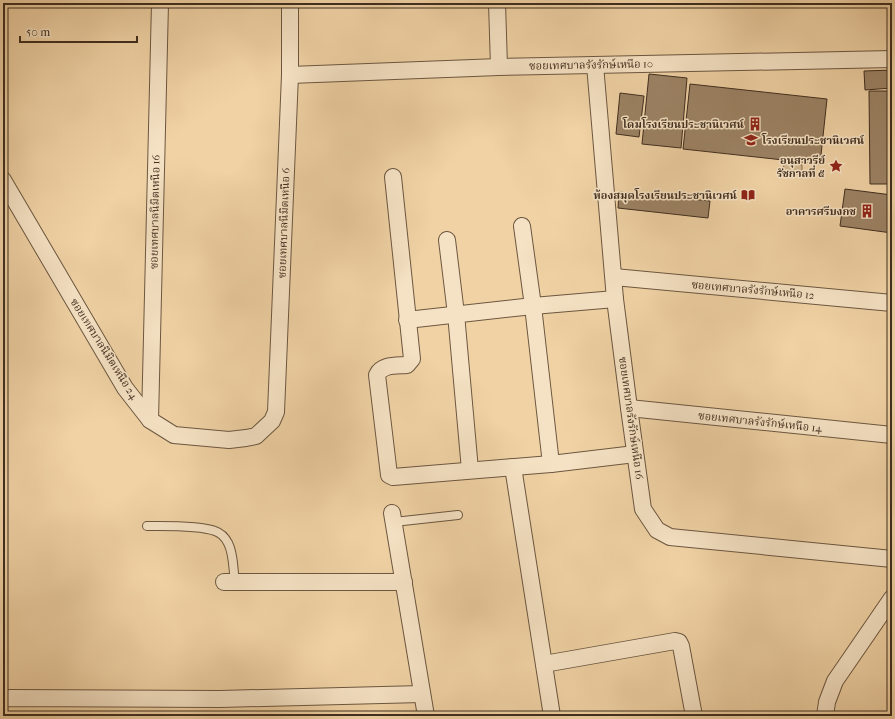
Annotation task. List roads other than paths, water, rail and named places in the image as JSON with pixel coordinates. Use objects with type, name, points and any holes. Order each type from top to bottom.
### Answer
[{"type":"street","name":"ซอยเทศบาลนิมิตเหนือ 16","points":[[150,420],[160,3]]},
{"type":"street","name":"ซอยเทศบาลนิมิตเหนือ 6","points":[[256,436],[272,421],[276,412],[290,74],[290,3]]},
{"type":"street","points":[[497,3],[499,67]]},
{"type":"street","name":"ซอยเทศบาลรังรักษ์เหนือ 10","points":[[290,74],[499,67],[892,59]]},
{"type":"street","name":"ซอยเทศบาลรังรักษ์เหนือ 16","points":[[595,65],[615,299],[643,509],[657,530],[670,537],[892,559]]},
{"type":"street","points":[[392,177],[412,359],[407,366],[384,367],[379,370],[377,374],[389,474],[393,477],[552,464],[635,454]]},
{"type":"street","name":"ซอยเทศบาลนิมิตเหนือ 24","points":[[3,180],[125,388],[150,420],[174,435],[229,440],[256,436]]},
{"type":"street","points":[[522,226],[552,464]]},
{"type":"street","points":[[447,240],[456,314],[470,470]]},
{"type":"street","name":"ซอยเทศบาลรังรักษ์เหนือ 12","points":[[614,277],[892,303]]},
{"type":"street","points":[[407,320],[533,306],[615,299]]},
{"type":"street","name":"ซอยเทศบาลรังรักษ์เหนือ 14","points":[[629,408],[892,435]]},
{"type":"street","points":[[513,467],[552,716]]},
{"type":"street","points":[[393,517],[426,716]]},
{"type":"street","points":[[229,582],[404,582]]},
{"type":"street","points":[[825,716],[827,702],[835,681],[892,598]]},
{"type":"street","points":[[544,664],[675,641],[679,642],[694,716]]},
{"type":"street","points":[[3,700],[11,698],[220,699],[422,694]]},
{"type":"lane","points":[[393,517],[458,515]]},
{"type":"lane","points":[[147,526],[204,528],[214,530],[222,535],[231,550],[229,582]]},
{"type":"place","name":"โดมโรงเรียนประชานิเวศน์","points":[[755,124]]},
{"type":"place","name":"โรงเรียนประชานิเวศน์","points":[[751,140]]},
{"type":"place","name":"อนุสาวรีย์ รัชกาลที่ ๕","points":[[836,166]]},
{"type":"place","name":"ห้องสมุดโรงเรียนประชานิเวศน์","points":[[748,195]]},
{"type":"place","name":"อาคารศรีบงกช","points":[[867,211]]}]
